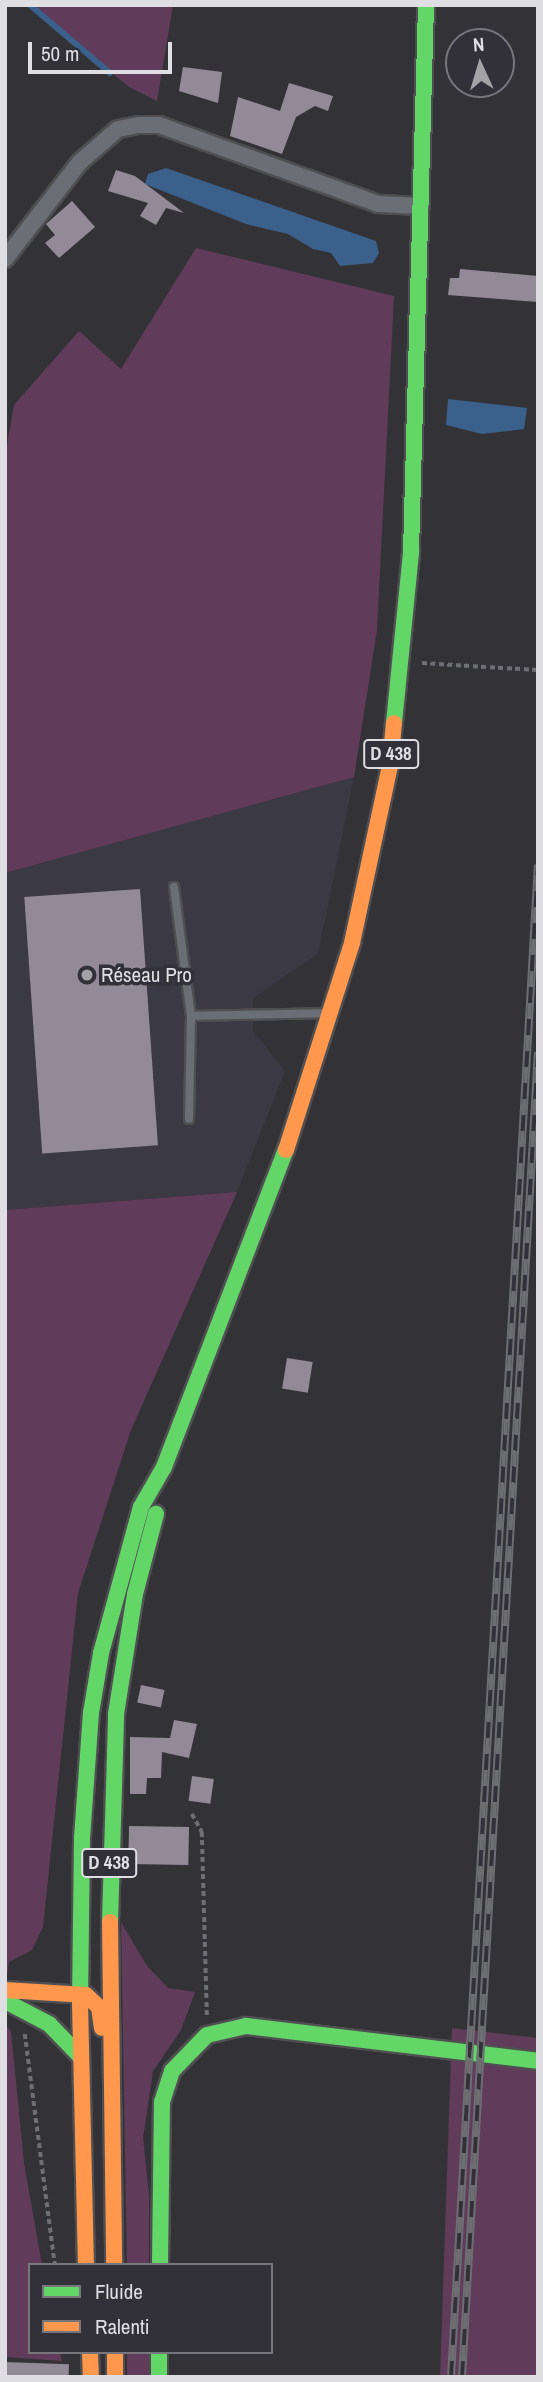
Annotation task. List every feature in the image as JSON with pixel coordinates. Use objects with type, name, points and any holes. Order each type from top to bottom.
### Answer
[{"type":"main road","name":"D 438","points":[[86,2263],[79,1994],[86,1764],[101,1653],[141,1507],[164,1467],[287,1149],[332,1013],[379,821],[403,661],[413,517],[426,5]]},
{"type":"main road","name":"D 438","points":[[114,2263],[108,1994],[116,1714],[128,1633],[164,1467]]},
{"type":"main road","points":[[5,1990],[79,1994],[93,1999],[102,2016],[105,2263]]},
{"type":"main road","points":[[5,2001],[50,2024],[80,2056]]},
{"type":"main road","points":[[160,2263],[162,2102],[172,2071],[207,2035],[246,2026],[538,2061]]},
{"type":"main road","points":[[90,2354],[91,2377]]},
{"type":"main road","points":[[115,2354],[115,2377]]},
{"type":"main road","points":[[159,2354],[159,2377]]},
{"type":"street","points":[[5,259],[80,162],[118,129],[139,125],[159,125],[378,204],[421,206]]},
{"type":"lane","points":[[174,887],[191,1016],[189,1119]]},
{"type":"lane","points":[[191,1016],[332,1013]]},
{"type":"path","points":[[403,661],[538,670]]},
{"type":"path","points":[[192,1814],[202,1832],[207,2035]]},
{"type":"path","points":[[21,2007],[55,2263]]},
{"type":"shaded area","points":[[30,5],[173,5],[157,101],[129,87]]},
{"type":"shaded area","points":[[196,248],[394,296],[377,630],[354,777],[5,873],[5,457],[14,405],[79,331],[121,369]]},
{"type":"shaded area","points":[[354,777],[318,954],[253,998],[253,1031],[285,1071],[237,1192],[5,1210],[5,873]]},
{"type":"shaded area","points":[[237,1192],[131,1430],[78,1593],[43,1927],[32,1950],[9,1962],[5,1989],[5,1210]]},
{"type":"shaded area","points":[[121,1922],[147,1966],[168,1988],[195,1992],[181,2030],[153,2071],[143,2138],[149,2195],[149,2263],[127,2263]]},
{"type":"shaded area","points":[[5,2025],[11,2031],[24,2163],[42,2263],[28,2263],[28,2354],[60,2354],[62,2361],[5,2357]]},
{"type":"shaded area","points":[[452,2028],[538,2038],[538,2377],[440,2377]]},
{"type":"shaded area","points":[[127,2354],[149,2354],[149,2377],[127,2377]]},
{"type":"water","points":[[166,168],[376,241],[379,253],[373,263],[340,266],[331,253],[313,249],[288,234],[246,224],[145,184],[148,174]]},
{"type":"water","points":[[448,399],[527,408],[524,429],[482,434],[446,425]]},
{"type":"building","points":[[183,67],[222,72],[218,103],[179,91]]},
{"type":"building","points":[[289,83],[333,96],[328,111],[315,106],[296,117],[282,154],[230,136],[238,97],[280,111]]},
{"type":"building","points":[[116,170],[135,176],[184,213],[166,208],[156,225],[140,216],[148,203],[108,191]]},
{"type":"building","points":[[72,201],[95,227],[59,258],[45,243],[55,235],[46,224]]},
{"type":"building","points":[[460,269],[538,276],[538,302],[448,295],[450,278],[459,278]]},
{"type":"building","points":[[140,889],[158,1145],[42,1153],[24,897]]},
{"type":"building","points":[[287,1358],[313,1362],[308,1393],[282,1389]]},
{"type":"building","points":[[141,1685],[164,1690],[161,1708],[137,1703]]},
{"type":"building","points":[[174,1720],[197,1724],[189,1758],[162,1752],[161,1778],[147,1778],[146,1794],[130,1794],[130,1737],[170,1738]]},
{"type":"building","points":[[192,1776],[214,1779],[210,1804],[189,1801]]},
{"type":"building","points":[[129,1826],[189,1827],[188,1865],[128,1864]]},
{"type":"building","points":[[5,2362],[69,2364],[69,2377],[5,2377]]},
{"type":"waterway","points":[[30,5],[110,73]]},
{"type":"railway","points":[[451,2377],[538,864]]},
{"type":"railway","points":[[462,2377],[538,1052]]},
{"type":"traffic: fast","points":[[394,723],[411,552],[426,5]]},
{"type":"traffic: fast","points":[[80,2003],[82,1838],[91,1713],[101,1653],[141,1507],[164,1467],[286,1150]]},
{"type":"traffic: fast","points":[[110,1922],[116,1714],[135,1594],[156,1514]]},
{"type":"traffic: fast","points":[[5,2001],[49,2024],[80,2056]]},
{"type":"traffic: fast","points":[[160,2263],[162,2102],[172,2071],[207,2035],[246,2026],[538,2061]]},
{"type":"traffic: fast","points":[[159,2354],[159,2377]]},
{"type":"traffic: slow","points":[[286,1150],[352,943],[390,765],[394,723]]},
{"type":"traffic: slow","points":[[110,1922],[114,2263]]},
{"type":"traffic: slow","points":[[5,1990],[86,1995],[99,2007],[102,2028]]},
{"type":"traffic: slow","points":[[80,2003],[86,2263]]},
{"type":"traffic: slow","points":[[90,2354],[91,2377]]},
{"type":"traffic: slow","points":[[115,2354],[115,2377]]},
{"type":"place","name":"Réseau Pro","points":[[87,975]]}]
